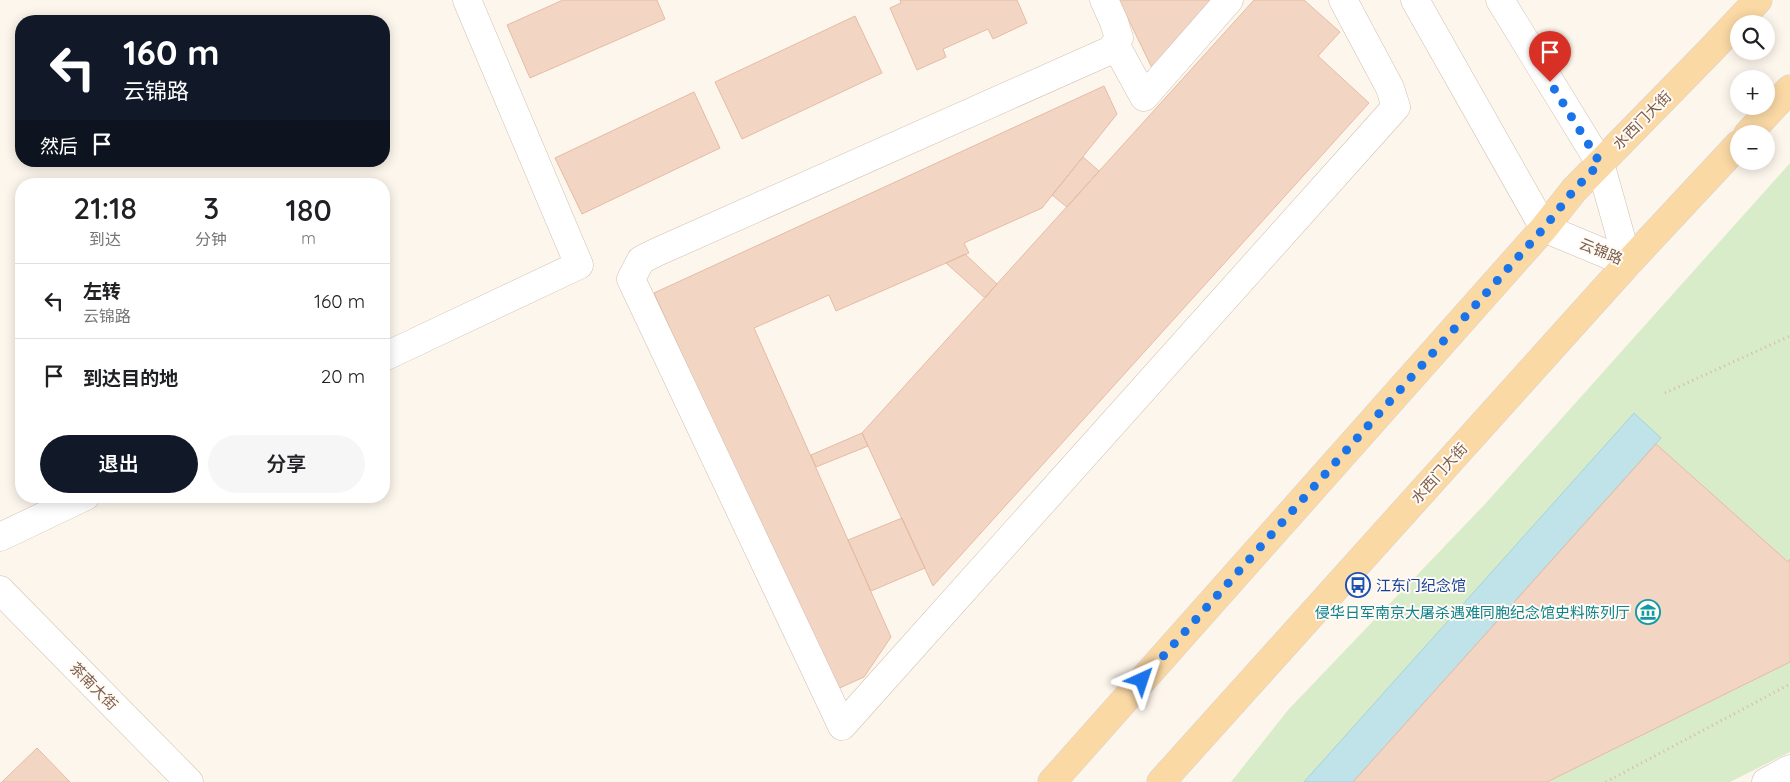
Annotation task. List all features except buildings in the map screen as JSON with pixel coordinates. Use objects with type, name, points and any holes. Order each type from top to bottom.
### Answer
[{"type":"main road","name":"水西门大街","points":[[1052,782],[1544,228],[1574,190],[1758,0]]},
{"type":"main road","points":[[1756,125],[1790,89]]},
{"type":"main road","name":"水西门大街","points":[[1161,782],[1628,263],[1730,154]]},
{"type":"street","points":[[390,354],[579,265],[467,0]]},
{"type":"street","points":[[1104,0],[1114,22],[1118,38],[1111,50],[657,252],[641,260],[631,279],[842,726],[1396,108],[1390,88],[1343,0]]},
{"type":"street","points":[[1115,44],[1144,97],[1229,0]]},
{"type":"street","points":[[1415,0],[1544,228]]},
{"type":"street","name":"云锦路","points":[[1500,0],[1600,163],[1628,263]]},
{"type":"street","name":"云锦路","points":[[1544,228],[1628,263]]},
{"type":"street","points":[[0,537],[71,503]]},
{"type":"street","name":"茶南大街","points":[[0,590],[189,782]]},
{"type":"street","points":[[1766,782],[1790,768]]},
{"type":"path","points":[[1665,393],[1790,336]]},
{"type":"path","points":[[1606,782],[1790,684]]},
{"type":"green space","points":[[1790,163],[1790,752],[1730,782],[1231,782],[1288,710],[1486,503]]},
{"type":"water","points":[[1634,413],[1661,438],[1353,782],[1304,782]]},
{"type":"place","name":"江东门纪念馆","points":[[1358,585]]},
{"type":"place","name":"侵华日军南京大屠杀遇难同胞纪念馆史料陈列厅","points":[[1648,612]]},
{"type":"route","points":[[1142,680],[1544,228],[1574,190],[1600,163],[1550,82]]}]
